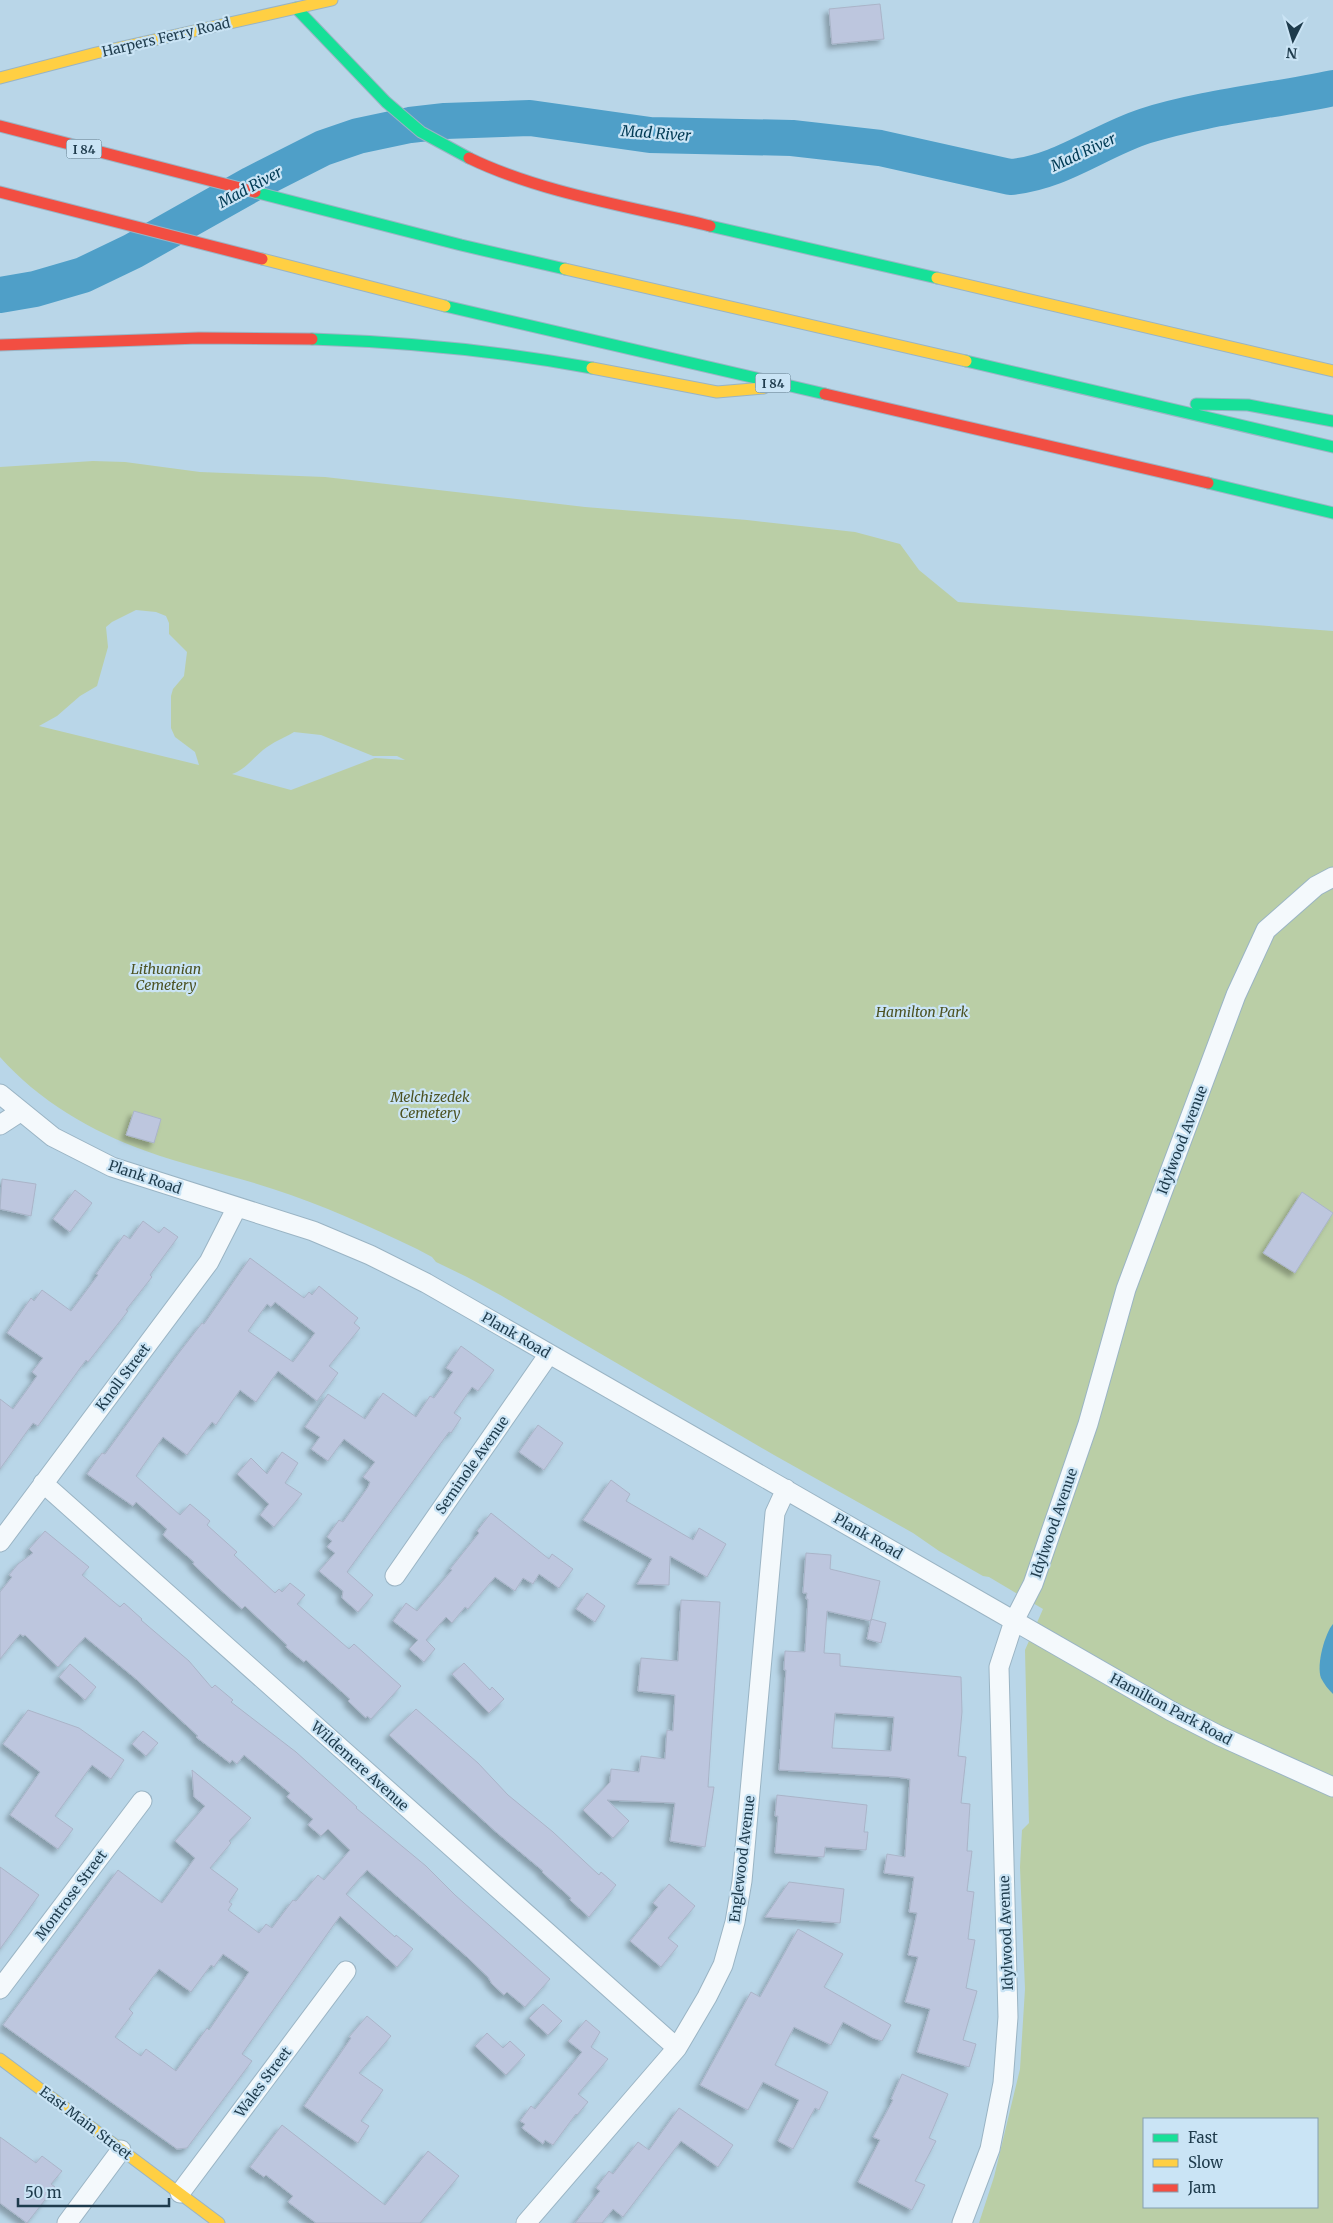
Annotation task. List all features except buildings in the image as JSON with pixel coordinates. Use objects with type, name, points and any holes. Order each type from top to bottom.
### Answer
[{"type":"main road","name":"Harpers Ferry Road","points":[[0,78],[292,4],[332,0]]},
{"type":"main road","points":[[292,4],[386,102],[421,132],[444,146],[489,168],[527,181],[576,194],[1333,371]]},
{"type":"main road","name":"I 84","points":[[0,126],[290,202],[579,273],[1173,408],[1333,447]]},
{"type":"main road","name":"I 84","points":[[0,192],[91,217],[469,312],[1234,488],[1333,514]]},
{"type":"main road","points":[[0,345],[199,338],[318,339],[412,345],[512,356],[592,368],[717,392],[743,391],[782,385]]},
{"type":"main road","points":[[1173,408],[1214,402],[1248,403],[1333,421]]},
{"type":"main road","name":"East Main Street","points":[[0,2059],[220,2223]]},
{"type":"street","name":"Idylwood Avenue","points":[[962,2223],[990,2149],[1003,2083],[1008,2017],[999,1667],[1014,1621],[1033,1584],[1086,1432],[1126,1289],[1236,995],[1266,930],[1316,886],[1333,877]]},
{"type":"street","name":"Plank Road","points":[[0,1094],[53,1137],[112,1167],[313,1231],[370,1255],[426,1283],[1014,1621]]},
{"type":"street","points":[[0,1125],[20,1112]]},
{"type":"street","name":"Knoll Street","points":[[0,1542],[209,1262],[237,1207]]},
{"type":"street","name":"Seminole Avenue","points":[[396,1576],[549,1354]]},
{"type":"street","name":"Wildemere Avenue","points":[[43,1483],[677,2048]]},
{"type":"street","name":"Englewood Avenue","points":[[526,2223],[677,2048],[707,1998],[723,1965],[735,1922],[742,1881],[775,1514],[786,1489]]},
{"type":"street","name":"Hamilton Park Road","points":[[1014,1621],[1198,1725],[1333,1787]]},
{"type":"street","name":"Montrose Street","points":[[0,1989],[142,1801]]},
{"type":"street","name":"Wales Street","points":[[180,2193],[346,1971]]},
{"type":"street","points":[[67,2223],[121,2150]]},
{"type":"green space","name":"Hamilton Park","points":[[93,461],[125,462],[200,472],[325,477],[585,507],[747,520],[855,532],[900,544],[919,570],[958,602],[1333,631],[1333,2223],[979,2223],[994,2177],[1020,2069],[1025,1989],[1020,1867],[1022,1830],[1029,1823],[1025,1650],[1043,1609],[989,1577],[983,1576],[939,1551],[913,1533],[774,1455],[502,1296],[436,1262],[432,1257],[417,1249],[364,1224],[292,1195],[162,1156],[106,1134],[49,1101],[15,1073],[0,1057],[0,467]],"holes":[[[136,610],[156,612],[166,616],[169,623],[169,634],[187,652],[184,676],[173,689],[171,696],[171,728],[175,737],[195,752],[199,765],[39,726],[57,716],[80,696],[97,686],[108,647],[106,627]],[[294,732],[321,735],[373,756],[397,756],[405,760],[375,758],[291,790],[232,774],[245,767],[267,747]]]},
{"type":"water","points":[[1333,1624],[1333,1694],[1321,1678],[1320,1658],[1324,1642]]},
{"type":"waterway","name":"Mad River","points":[[0,295],[35,289],[83,275],[133,251],[252,184],[323,148],[358,136],[410,125],[445,121],[530,118],[650,135],[792,138],[880,148],[1010,177],[1028,174],[1063,163],[1128,132],[1168,119],[1333,88]]},
{"type":"traffic: fast","points":[[296,8],[386,102],[421,132],[469,158]]},
{"type":"traffic: fast","points":[[255,192],[461,245],[565,269]]},
{"type":"traffic: fast","points":[[710,226],[937,278]]},
{"type":"traffic: fast","points":[[445,306],[825,394]]},
{"type":"traffic: fast","points":[[312,339],[453,348],[592,368]]},
{"type":"traffic: fast","points":[[966,361],[1333,447]]},
{"type":"traffic: fast","points":[[1196,404],[1248,405],[1333,421]]},
{"type":"traffic: fast","points":[[1208,483],[1333,513]]},
{"type":"traffic: slow","points":[[0,78],[96,53],[332,0]]},
{"type":"traffic: slow","points":[[262,259],[445,306]]},
{"type":"traffic: slow","points":[[565,269],[966,361]]},
{"type":"traffic: slow","points":[[937,278],[1333,371]]},
{"type":"traffic: slow","points":[[592,368],[717,392],[764,388]]},
{"type":"traffic: slow","points":[[0,2059],[219,2223]]},
{"type":"traffic: jam","points":[[0,126],[255,192]]},
{"type":"traffic: jam","points":[[469,158],[526,181],[556,190],[710,226]]},
{"type":"traffic: jam","points":[[0,192],[262,259]]},
{"type":"traffic: jam","points":[[0,345],[199,338],[312,339]]},
{"type":"traffic: jam","points":[[825,394],[1208,483]]},
{"type":"park label","name":"Lithuanian Cemetery","points":[[166,978]]},
{"type":"park label","name":"Melchizedek Cemetery","points":[[430,1106]]}]
